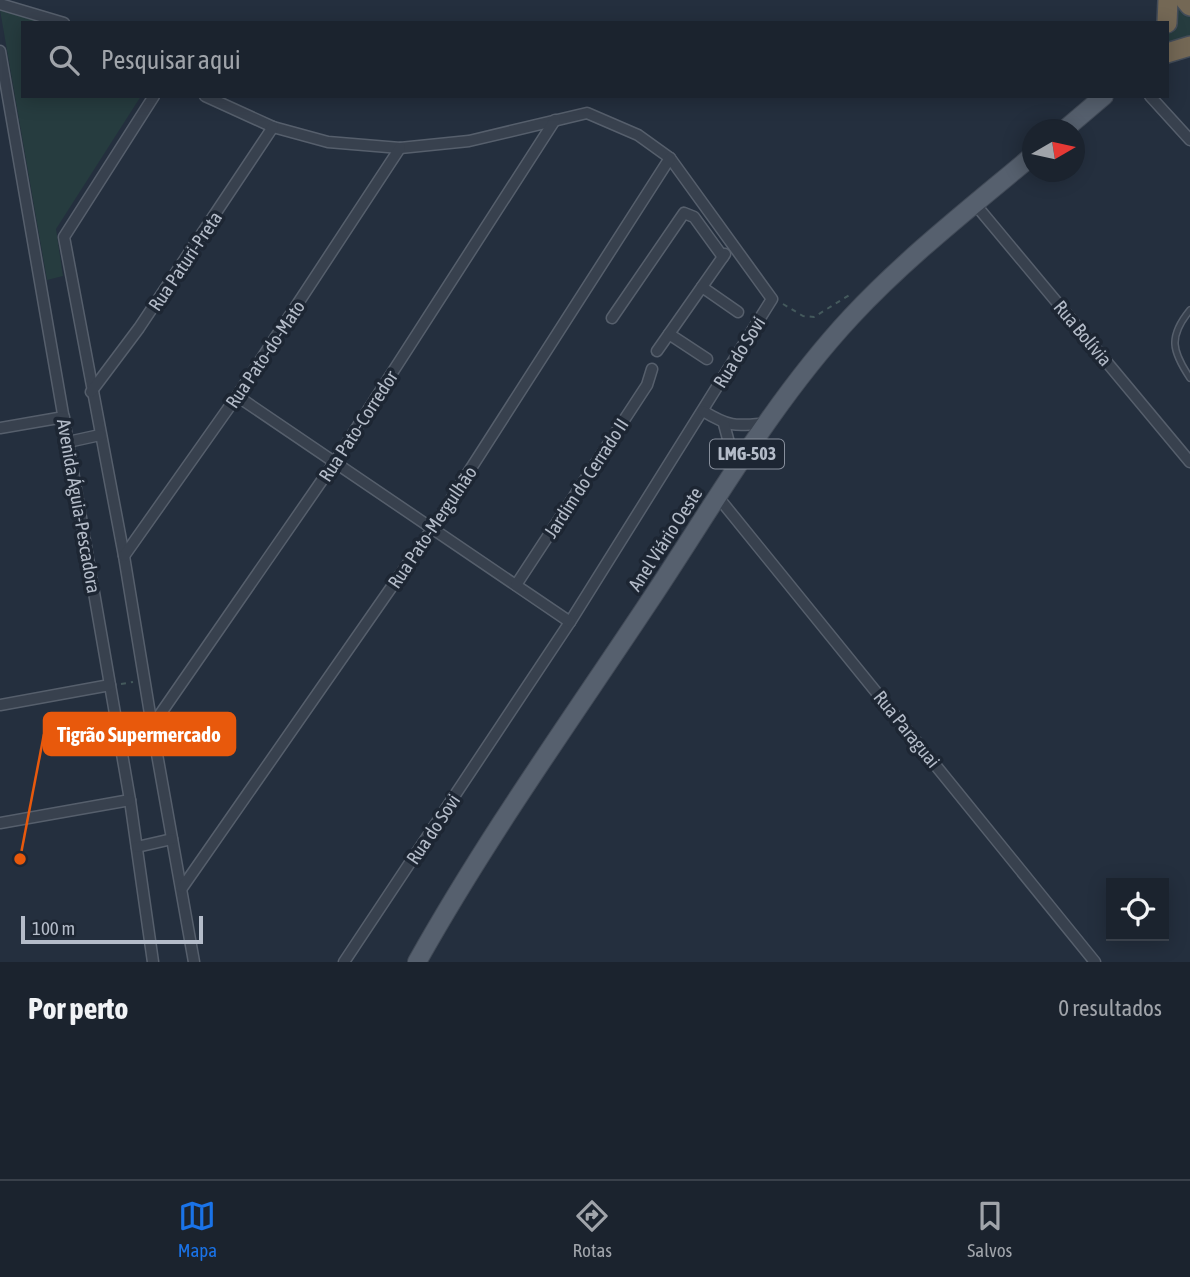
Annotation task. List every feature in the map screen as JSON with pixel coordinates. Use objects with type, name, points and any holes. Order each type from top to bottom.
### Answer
[{"type":"highway","points":[[1167,21],[1168,0]]},
{"type":"highway","points":[[1185,0],[1190,6]]},
{"type":"highway","points":[[1169,52],[1190,46]]},
{"type":"main road","points":[[1077,119],[1102,98]]},
{"type":"main road","name":"Anel Viário Oeste","points":[[417,962],[483,853],[718,497],[768,423],[828,343],[876,292],[1022,164]]},
{"type":"street","points":[[0,4],[57,21]]},
{"type":"street","name":"Avenida Águia-Pescadora","points":[[0,51],[130,800],[153,962]]},
{"type":"street","name":"Avenida Águia-Pescadora","points":[[153,98],[64,237],[124,556],[194,962]]},
{"type":"street","name":"Rua do Sovi","points":[[209,98],[273,127],[328,142],[400,148],[469,141],[587,113],[638,135],[670,158],[772,299],[570,622],[344,962]]},
{"type":"street","points":[[1152,98],[1190,140]]},
{"type":"street","name":"Rua Pato-Corredor","points":[[152,726],[334,463],[555,120]]},
{"type":"street","name":"Rua Paturi-Preta","points":[[92,392],[139,328],[273,127]]},
{"type":"street","name":"Rua Pato-do-Mato","points":[[124,556],[237,396],[400,148]]},
{"type":"street","name":"Rua Pato-Mergulhão","points":[[181,888],[432,529],[670,158]]},
{"type":"street","name":"Rua Bolívia","points":[[975,204],[1190,462]]},
{"type":"street","points":[[612,318],[684,213],[694,217],[723,257]]},
{"type":"street","points":[[657,351],[733,243]]},
{"type":"street","points":[[702,287],[738,312]]},
{"type":"street","points":[[669,334],[707,359]]},
{"type":"street","name":"Jardim do Cerrado II","points":[[516,584],[647,385],[652,369]]},
{"type":"street","points":[[237,396],[570,622]]},
{"type":"street","points":[[703,411],[724,424],[733,426],[768,423]]},
{"type":"street","points":[[0,428],[64,417]]},
{"type":"street","points":[[724,424],[736,470]]},
{"type":"street","points":[[68,442],[100,435]]},
{"type":"street","name":"Rua Paraguai","points":[[718,497],[1095,962]]},
{"type":"street","points":[[0,705],[110,685]]},
{"type":"street","points":[[0,823],[130,800]]},
{"type":"street","points":[[137,846],[172,839]]},
{"type":"lane","points":[[1190,310],[1174,337],[1177,358],[1190,378]]},
{"type":"path","points":[[772,299],[803,316],[814,317],[835,306],[847,295],[876,292]]},
{"type":"path","points":[[110,685],[144,681]]},
{"type":"green space","points":[[1190,0],[1190,46],[1169,52],[1168,21],[1168,1]]},
{"type":"green space","points":[[0,10],[41,21],[21,21],[21,98],[140,98],[56,229],[63,276],[47,280]]},
{"type":"place","name":"Tigrão Supermercado","points":[[20,859]]}]
